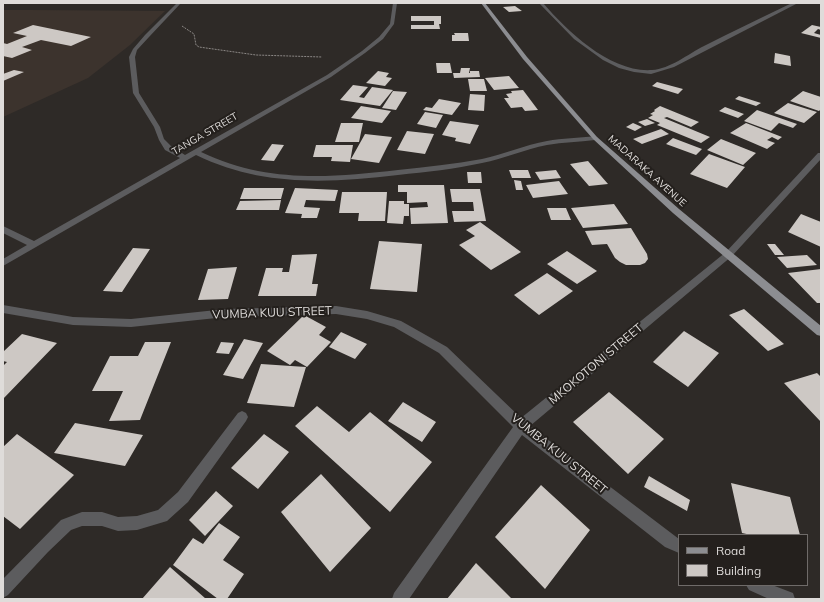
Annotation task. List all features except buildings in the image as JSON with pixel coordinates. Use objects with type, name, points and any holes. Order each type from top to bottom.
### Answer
[{"type":"main road","name":"MADARAKA AVENUE","points":[[483,3],[526,58],[595,138],[676,211],[821,332]]},
{"type":"street","points":[[178,3],[135,50],[132,57],[136,93],[161,139],[168,148],[184,158]]},
{"type":"street","name":"TANGA STREET","points":[[3,262],[329,76],[354,59],[382,36],[391,26],[394,19],[395,3]]},
{"type":"street","points":[[541,3],[551,16],[589,49],[623,69],[639,73],[662,70],[715,42],[796,3]]},
{"type":"street","points":[[195,152],[210,160],[236,169],[260,174],[322,179],[376,175],[475,162],[547,143],[595,138]]},
{"type":"street","name":"MKOKOTONI STREET","points":[[400,599],[521,426],[729,254],[821,155]]},
{"type":"street","points":[[3,229],[33,244]]},
{"type":"street","name":"VUMBA KUU STREET","points":[[3,309],[73,321],[131,323],[226,313],[286,310],[336,310],[367,315],[397,324],[443,350],[521,426],[670,542],[678,546]]},
{"type":"street","points":[[3,590],[43,547],[66,525],[82,519],[102,519],[118,524],[137,523],[162,516],[183,497],[242,417]]},
{"type":"street","points":[[756,586],[787,599]]},
{"type":"path","points":[[167,16],[194,34],[196,45],[199,47],[256,55],[310,56],[354,59]]},
{"type":"shaded area","points":[[3,10],[165,11],[130,45],[88,78],[3,117]]}]
